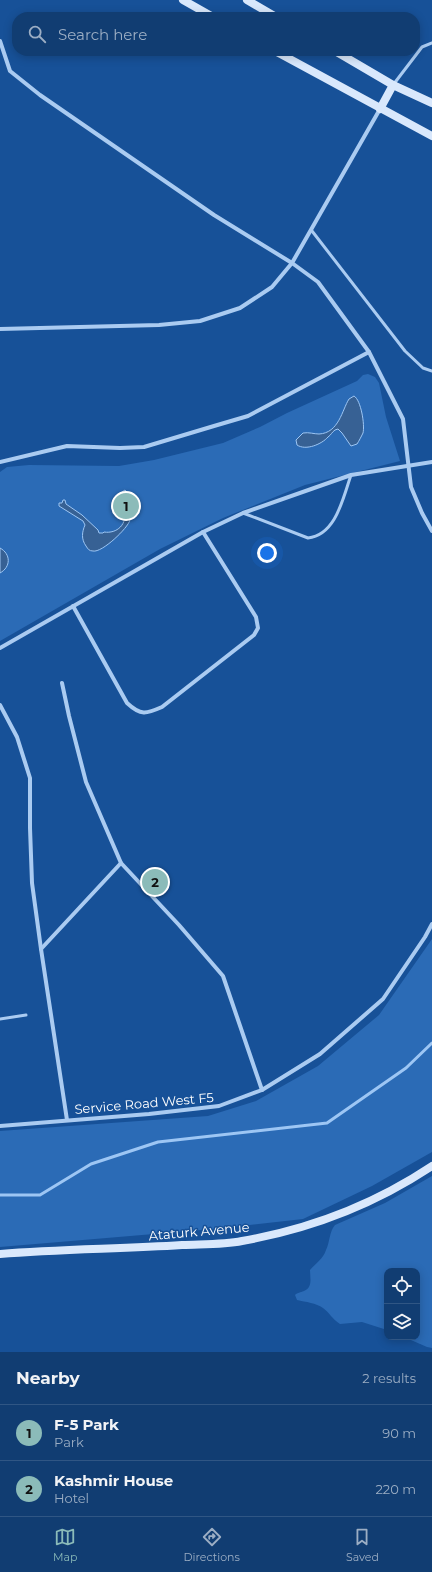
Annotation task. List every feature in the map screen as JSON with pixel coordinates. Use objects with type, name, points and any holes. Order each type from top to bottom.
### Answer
[{"type":"street","points":[[183,0],[204,12]]},
{"type":"street","points":[[247,0],[267,12]]},
{"type":"street","points":[[0,41],[10,71],[40,94],[214,215],[292,263],[318,282],[368,352],[403,419],[410,466],[411,487],[422,513],[432,531]]},
{"type":"street","points":[[284,56],[432,136]]},
{"type":"street","points":[[344,56],[393,85],[432,103]]},
{"type":"street","points":[[0,329],[159,325],[200,321],[240,308],[272,287],[292,263],[312,231],[393,85]]},
{"type":"street","points":[[0,462],[67,446],[120,448],[144,446],[248,416],[368,352]]},
{"type":"street","points":[[0,648],[203,532],[243,513],[351,475],[432,462]]},
{"type":"street","points":[[73,606],[127,703],[136,711],[147,713],[162,707],[254,635],[258,628],[256,617],[203,532]]},
{"type":"street","points":[[62,683],[86,782],[121,863],[179,925],[223,976],[262,1090]]},
{"type":"street","points":[[0,705],[17,737],[30,778],[32,883],[67,1120]]},
{"type":"street","points":[[41,949],[121,863]]},
{"type":"street","name":"Service Road West F5","points":[[0,1126],[150,1114],[220,1106],[262,1090],[320,1054],[383,999],[425,937],[432,924]]},
{"type":"street","name":"Ataturk Avenue","points":[[0,1254],[131,1249],[241,1242],[303,1227],[350,1211],[408,1181],[432,1166]]},
{"type":"lane","points":[[420,50],[422,47],[432,43]]},
{"type":"lane","points":[[393,85],[415,56]]},
{"type":"lane","points":[[312,231],[406,351],[423,368],[432,371]]},
{"type":"lane","points":[[243,513],[308,538],[317,537],[332,524],[351,475]]},
{"type":"lane","points":[[0,1019],[26,1015]]},
{"type":"shaded area","points":[[368,374],[375,377],[379,383],[386,417],[400,461],[305,485],[223,518],[160,549],[0,641],[0,472],[7,467],[29,465],[119,466],[154,460],[223,443],[357,381],[363,375]]},
{"type":"shaded area","points":[[354,396],[359,402],[363,424],[363,433],[357,444],[351,446],[338,429],[322,442],[314,446],[301,447],[297,445],[296,440],[303,433],[319,434],[326,433],[331,430],[339,420],[349,399]]},
{"type":"shaded area","points":[[125,490],[129,498],[130,520],[128,524],[120,534],[108,544],[97,551],[90,550],[84,543],[83,533],[85,525],[83,521],[59,506],[59,503],[62,503],[63,500],[65,500],[66,504],[82,515],[98,530],[99,533],[109,532],[117,530],[123,524],[125,515],[119,494]]},
{"type":"shaded area","points":[[0,548],[8,557],[8,564],[0,573]]},
{"type":"shaded area","points":[[432,939],[432,1152],[372,1186],[303,1219],[213,1229],[0,1247],[0,1131],[208,1116],[256,1101],[318,1066],[379,1015]]},
{"type":"shaded area","points":[[432,1176],[432,1348],[411,1340],[420,1340],[420,1268],[384,1268],[384,1329],[362,1322],[340,1324],[320,1306],[297,1300],[295,1295],[309,1287],[310,1270],[325,1253],[335,1225],[385,1203]]},
{"type":"waterway","points":[[0,1195],[40,1195],[91,1164],[158,1142],[327,1123],[406,1068],[432,1043]]},
{"type":"place","name":"F-5 Park","points":[[126,506]]},
{"type":"place","name":"Kashmir House","points":[[155,882]]}]
